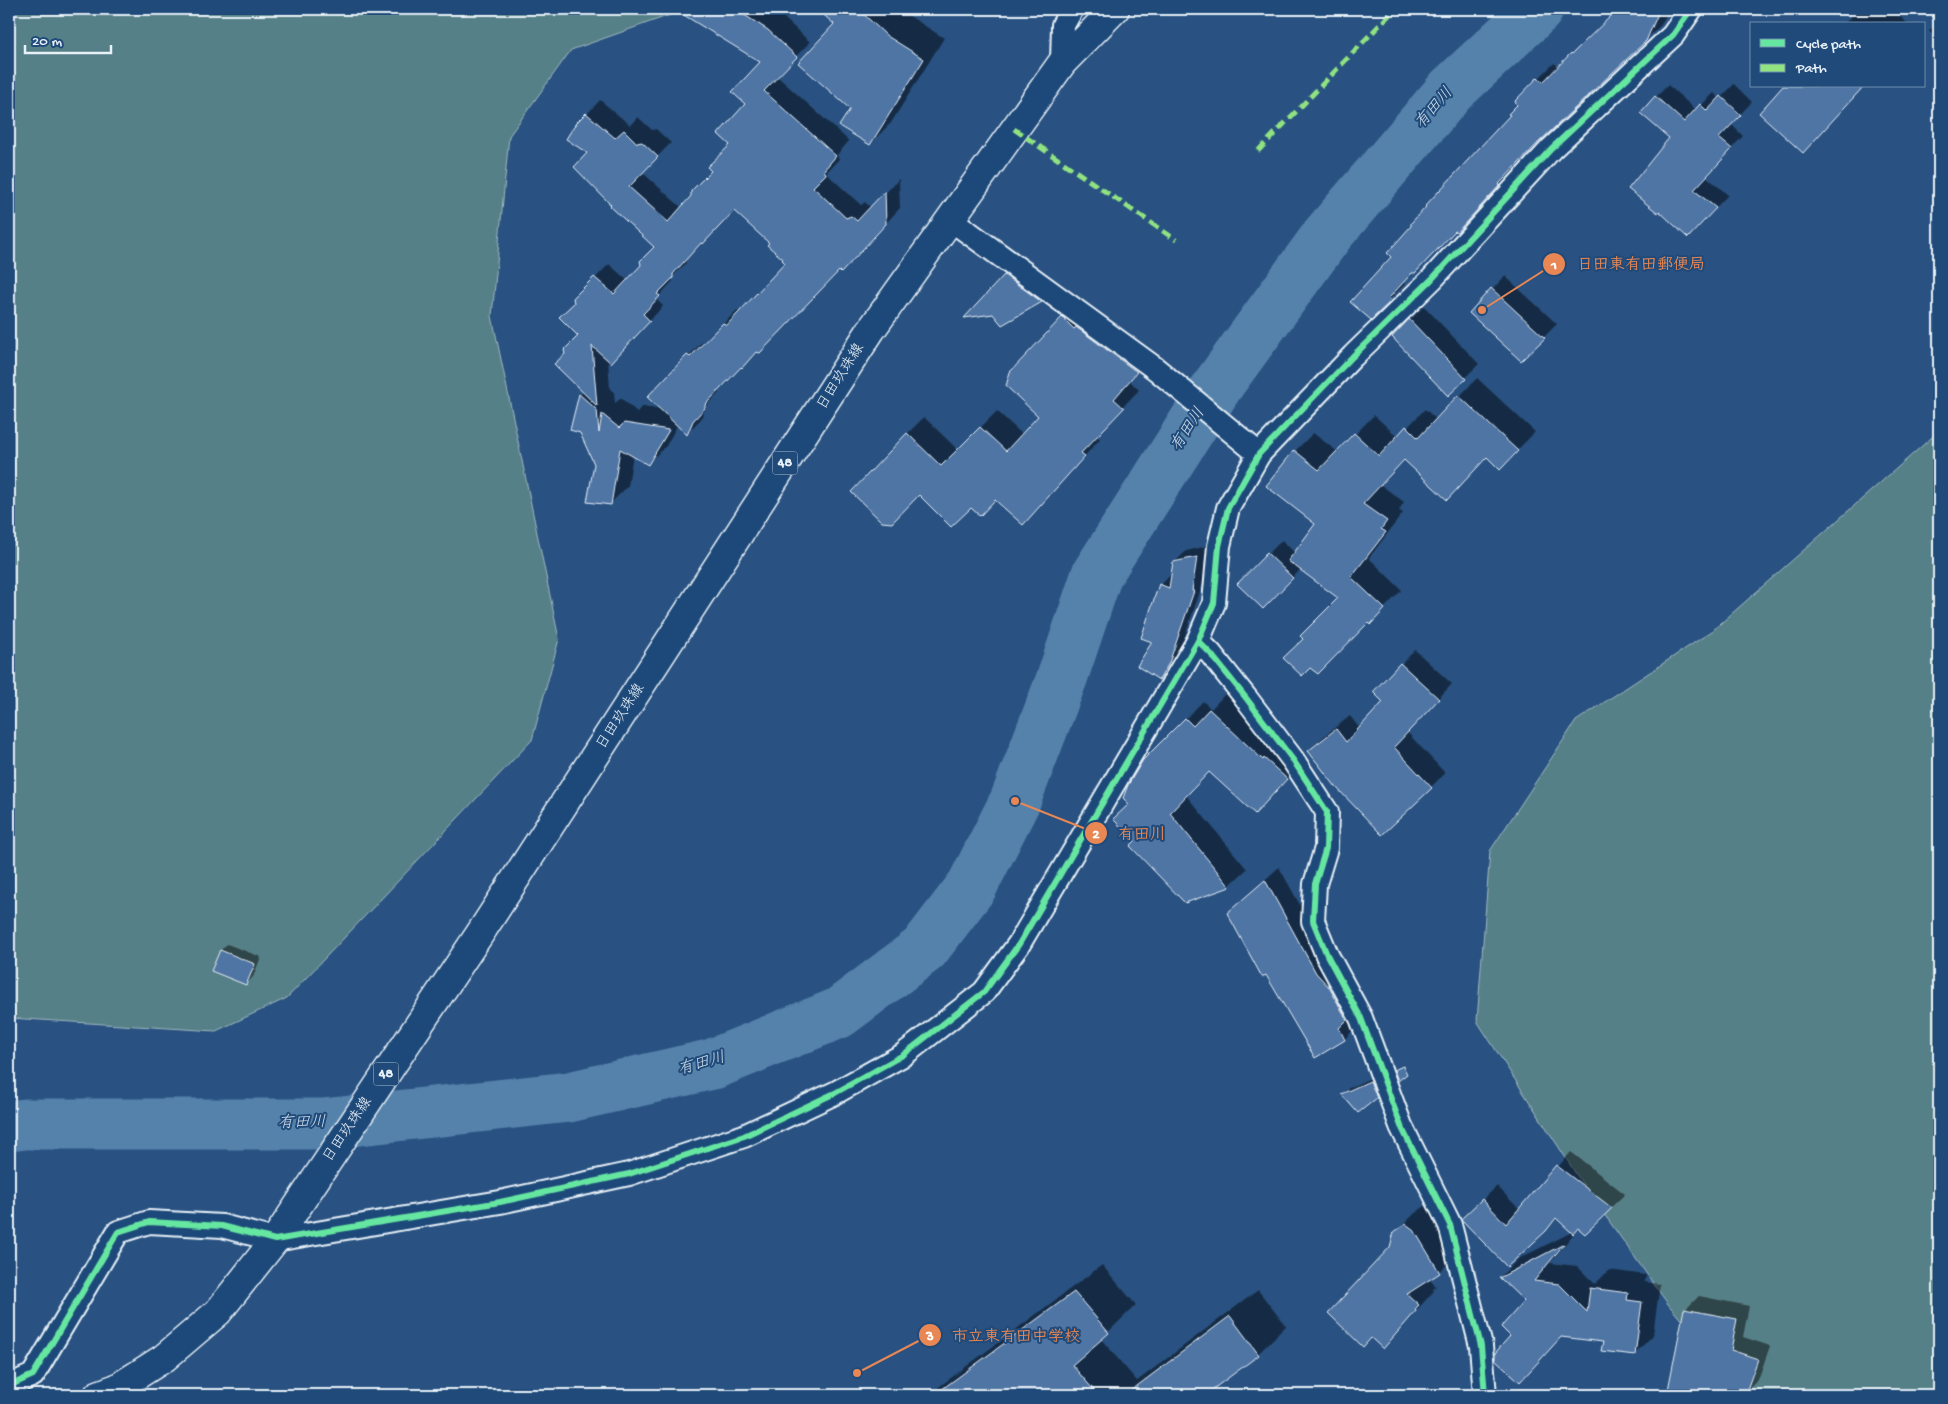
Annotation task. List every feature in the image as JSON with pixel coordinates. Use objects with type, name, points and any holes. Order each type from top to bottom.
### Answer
[{"type":"main road","name":"日田玖珠線","points":[[98,1395],[116,1388],[164,1358],[218,1312],[275,1240],[479,936],[871,330],[1062,63],[1116,9]]},
{"type":"street","points":[[1062,63],[1063,24],[1072,9]]},
{"type":"street","points":[[9,1386],[33,1375],[118,1232],[149,1222],[222,1226],[275,1240],[500,1202],[629,1174],[744,1136],[835,1094],[903,1055],[984,992],[1019,944],[1198,641],[1214,604],[1218,546],[1228,508],[1259,454],[1353,356],[1432,279],[1551,149],[1673,35],[1691,9]]},
{"type":"street","points":[[950,219],[1156,368],[1259,454]]},
{"type":"street","points":[[1198,641],[1211,654],[1293,760],[1327,812],[1326,848],[1315,884],[1313,921],[1327,955],[1361,1018],[1402,1126],[1450,1225],[1480,1346],[1485,1395]]},
{"type":"green space","points":[[9,9],[687,9],[571,50],[509,136],[492,316],[559,639],[532,740],[287,998],[216,1031],[9,1018]]},
{"type":"green space","points":[[1939,431],[1939,1395],[1743,1395],[1668,1304],[1582,1183],[1477,1021],[1490,851],[1576,721],[1712,631]]},
{"type":"building","points":[[674,9],[735,9],[768,30],[797,57],[764,91],[836,156],[824,170],[826,174],[813,187],[846,218],[851,216],[857,221],[885,191],[886,224],[841,273],[839,271],[760,353],[756,352],[705,405],[705,408],[693,421],[687,435],[647,397],[687,355],[690,357],[723,323],[726,326],[785,263],[767,245],[769,243],[734,211],[673,274],[673,278],[657,294],[660,296],[643,314],[650,321],[611,363],[592,346],[597,406],[554,364],[565,354],[564,350],[578,336],[559,317],[574,303],[573,298],[594,277],[614,294],[641,265],[640,261],[654,247],[610,206],[574,167],[587,153],[566,139],[576,123],[586,113],[615,138],[624,130],[637,143],[642,142],[658,157],[629,187],[668,222],[691,196],[691,191],[711,171],[707,167],[730,145],[718,134],[745,104],[732,92],[760,62]]},
{"type":"building","points":[[817,9],[858,9],[887,36],[924,59],[870,145],[839,126],[850,109],[798,63],[834,24]]},
{"type":"building","points":[[1618,9],[1660,9],[1646,41],[1538,143],[1457,232],[1455,231],[1415,273],[1412,273],[1389,298],[1391,301],[1371,320],[1350,302],[1391,257],[1387,253],[1411,226],[1411,223],[1425,206],[1510,115],[1508,114],[1517,105],[1515,101],[1538,77],[1543,82]]},
{"type":"building","points":[[1781,88],[1862,88],[1803,153],[1759,113]]},
{"type":"building","points":[[1655,96],[1684,122],[1700,104],[1707,111],[1721,96],[1741,115],[1719,138],[1732,149],[1694,190],[1716,208],[1688,238],[1659,211],[1658,213],[1628,189],[1669,138],[1640,113]]},
{"type":"building","points":[[1004,275],[1042,302],[1002,325],[993,314],[964,318]]},
{"type":"building","points":[[1491,288],[1545,338],[1521,361],[1469,313]]},
{"type":"building","points":[[1062,317],[1074,329],[1076,327],[1137,372],[1114,399],[1124,408],[1081,453],[1085,456],[1023,525],[995,500],[980,516],[971,508],[951,527],[919,495],[892,523],[882,522],[851,492],[907,433],[941,466],[980,427],[1006,451],[1038,416],[1006,386],[1010,372]]},
{"type":"building","points":[[1409,319],[1466,379],[1448,396],[1392,337]]},
{"type":"building","points":[[579,394],[597,410],[599,433],[602,414],[619,428],[624,423],[669,430],[648,465],[620,449],[611,505],[587,502],[594,464],[580,433],[570,430]]},
{"type":"building","points":[[1458,395],[1518,451],[1500,470],[1487,457],[1447,500],[1404,460],[1363,504],[1387,521],[1381,529],[1386,532],[1351,577],[1385,609],[1370,625],[1368,623],[1318,674],[1310,668],[1302,676],[1283,658],[1303,639],[1300,636],[1338,598],[1288,561],[1315,524],[1266,486],[1294,450],[1319,470],[1354,433],[1379,456],[1406,426],[1418,438]]},
{"type":"building","points":[[1267,553],[1293,578],[1263,609],[1237,584]]},
{"type":"building","points":[[1197,557],[1192,591],[1194,591],[1169,663],[1159,680],[1137,666],[1152,642],[1141,638],[1159,584],[1169,588],[1173,562]]},
{"type":"building","points":[[1400,663],[1439,699],[1394,747],[1432,788],[1382,835],[1336,787],[1308,751],[1336,729],[1346,742],[1383,702],[1373,692]]},
{"type":"building","points":[[1209,709],[1263,760],[1264,758],[1287,779],[1255,814],[1209,772],[1170,813],[1230,887],[1185,903],[1130,846],[1135,841],[1113,819],[1129,804],[1123,798],[1128,785],[1143,760],[1185,718],[1193,726]]},
{"type":"building","points":[[1265,880],[1316,973],[1329,987],[1347,1020],[1339,1028],[1345,1040],[1315,1058],[1266,975],[1262,977],[1227,913]]},
{"type":"building","points":[[220,950],[255,964],[246,985],[211,971]]},
{"type":"building","points":[[1403,1066],[1407,1074],[1398,1081],[1394,1070]]},
{"type":"building","points":[[1370,1081],[1377,1098],[1358,1113],[1341,1094]]},
{"type":"building","points":[[1556,1165],[1612,1208],[1585,1234],[1578,1228],[1573,1234],[1556,1218],[1546,1231],[1507,1267],[1461,1219],[1482,1199],[1506,1224]]},
{"type":"building","points":[[1406,1224],[1414,1230],[1440,1273],[1407,1294],[1419,1305],[1383,1349],[1371,1338],[1363,1347],[1328,1313],[1390,1247],[1394,1232]]},
{"type":"building","points":[[1564,1244],[1534,1281],[1559,1284],[1587,1312],[1590,1288],[1628,1293],[1627,1300],[1642,1302],[1635,1355],[1601,1351],[1603,1342],[1561,1337],[1520,1382],[1495,1359],[1495,1353],[1510,1336],[1501,1327],[1524,1301],[1499,1277]]},
{"type":"building","points":[[1074,1292],[1109,1333],[1072,1365],[1098,1395],[934,1395]]},
{"type":"building","points":[[1684,1309],[1737,1319],[1731,1350],[1758,1359],[1745,1395],[1667,1395]]},
{"type":"building","points":[[1230,1316],[1259,1355],[1205,1395],[1125,1395]]},
{"type":"waterway","name":"有田川","points":[[9,1126],[26,1124],[323,1124],[569,1097],[713,1064],[839,1013],[924,949],[972,886],[1015,801],[1062,678],[1097,574],[1218,385],[1328,234],[1451,90],[1538,9]]},
{"type":"marked path","points":[[1258,151],[1395,9]]},
{"type":"marked path","points":[[1014,129],[1176,240]]},
{"type":"cycle path","points":[[9,1386],[33,1375],[118,1232],[149,1222],[222,1226],[275,1240],[500,1202],[629,1174],[744,1136],[835,1093],[903,1055],[984,992],[1019,944],[1198,641],[1214,603],[1219,546],[1228,508],[1259,454],[1353,356],[1432,279],[1551,149],[1673,35],[1691,9]]},
{"type":"cycle path","points":[[1198,641],[1211,654],[1293,760],[1327,812],[1326,848],[1315,884],[1313,921],[1327,955],[1361,1018],[1401,1126],[1450,1225],[1481,1346],[1485,1395]]},
{"type":"place","name":"日田東有田郵便局","points":[[1482,310]]},
{"type":"place","name":"有田川","points":[[1015,801]]},
{"type":"place","name":"市立東有田中学校","points":[[857,1373]]}]
